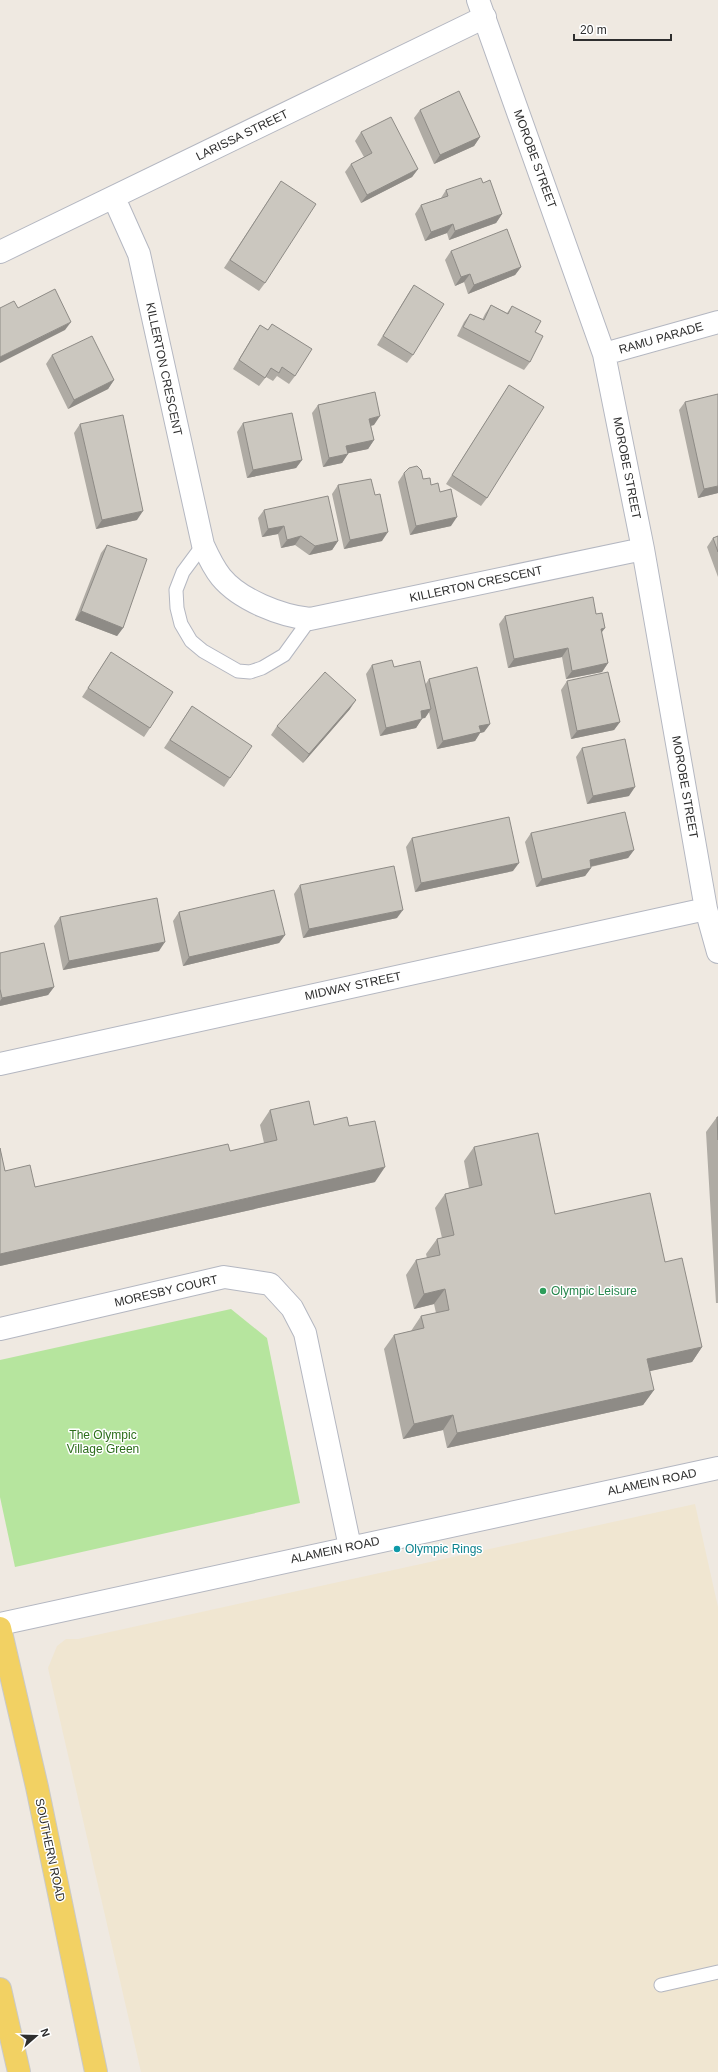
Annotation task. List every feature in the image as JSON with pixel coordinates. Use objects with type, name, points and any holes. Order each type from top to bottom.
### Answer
[{"type":"main road","name":"SOUTHERN ROAD","points":[[0,1628],[37,1787],[96,2072]]},
{"type":"main road","points":[[0,1989],[19,2072]]},
{"type":"street","name":"LARISSA STREET","points":[[0,252],[114,198],[481,9]]},
{"type":"street","name":"MOROBE STREET","points":[[481,9],[604,354],[643,550],[706,909],[718,952]]},
{"type":"street","name":"KILLERTON CRESCENT","points":[[114,198],[139,254],[203,545],[212,565],[222,579],[238,591],[259,604],[280,614],[310,619],[643,550]]},
{"type":"street","name":"RAMU PARADE","points":[[604,354],[718,322]]},
{"type":"street","name":"MIDWAY STREET","points":[[0,1064],[706,909]]},
{"type":"street","name":"MORESBY COURT","points":[[0,1329],[224,1277],[270,1284],[292,1308],[305,1333],[350,1547]]},
{"type":"street","name":"ALAMEIN ROAD","points":[[0,1624],[718,1468]]},
{"type":"lane","points":[[203,545],[183,572],[176,590],[177,608],[181,624],[191,641],[203,651],[238,671],[250,672],[262,668],[284,655],[310,619]]},
{"type":"lane","points":[[662,1985],[718,1972]]},
{"type":"shaded area","points":[[695,1504],[718,1607],[718,2072],[141,2072],[48,1668],[57,1646],[66,1639],[78,1639]]},
{"type":"green space","name":"The Olympic Village Green","points":[[231,1309],[267,1338],[300,1503],[15,1567],[0,1497],[0,1360]]},
{"type":"building","points":[[459,91],[480,137],[440,155],[420,110]]},
{"type":"building","points":[[391,117],[418,169],[367,195],[351,164],[372,153],[361,132]]},
{"type":"building","points":[[481,178],[483,183],[490,180],[502,214],[455,231],[453,224],[431,232],[421,205],[448,196],[446,190]]},
{"type":"building","points":[[281,181],[316,204],[265,283],[230,260]]},
{"type":"building","points":[[507,229],[521,267],[474,285],[470,274],[461,277],[451,251]]},
{"type":"building","points":[[414,285],[444,304],[413,355],[383,336]]},
{"type":"building","points":[[55,289],[71,322],[0,357],[0,308],[14,301],[18,308]]},
{"type":"building","points":[[491,305],[508,314],[512,306],[541,321],[535,332],[543,336],[530,362],[463,327],[470,314],[484,320]]},
{"type":"building","points":[[272,324],[312,349],[295,376],[282,367],[279,373],[271,368],[265,378],[239,360],[260,325],[268,330]]},
{"type":"building","points":[[92,336],[114,380],[74,400],[52,355]]},
{"type":"building","points":[[509,385],[544,407],[487,498],[452,475]]},
{"type":"building","points":[[375,392],[380,416],[369,419],[374,440],[346,446],[348,454],[329,458],[318,405]]},
{"type":"building","points":[[718,394],[718,486],[704,489],[685,402]]},
{"type":"building","points":[[292,413],[302,460],[253,470],[243,423]]},
{"type":"building","points":[[123,415],[143,511],[102,520],[80,424]]},
{"type":"building","points":[[417,466],[421,470],[423,479],[430,478],[431,485],[438,483],[440,492],[451,489],[457,517],[416,526],[404,473],[409,468]]},
{"type":"building","points":[[371,479],[375,495],[380,494],[388,532],[350,540],[338,485]]},
{"type":"building","points":[[328,496],[338,541],[315,546],[301,536],[287,540],[284,526],[268,529],[264,510]]},
{"type":"building","points":[[718,536],[718,552],[713,538]]},
{"type":"building","points":[[107,545],[147,559],[123,628],[81,611]]},
{"type":"building","points":[[593,597],[596,614],[602,613],[605,628],[601,629],[608,663],[572,671],[568,648],[514,659],[505,616]]},
{"type":"building","points":[[111,652],[173,692],[150,728],[88,688]]},
{"type":"building","points":[[392,660],[394,667],[420,661],[431,709],[421,711],[422,719],[386,728],[372,665]]},
{"type":"building","points":[[477,667],[490,724],[479,726],[481,732],[443,741],[429,679]]},
{"type":"building","points":[[325,672],[356,700],[309,754],[277,726]]},
{"type":"building","points":[[608,672],[620,722],[577,731],[567,681]]},
{"type":"building","points":[[192,706],[252,746],[230,778],[170,740]]},
{"type":"building","points":[[625,739],[635,787],[593,796],[582,748]]},
{"type":"building","points":[[625,812],[634,850],[590,860],[591,868],[542,879],[531,833]]},
{"type":"building","points":[[509,817],[519,863],[421,883],[412,838]]},
{"type":"building","points":[[394,866],[403,910],[309,929],[300,885]]},
{"type":"building","points":[[274,890],[285,935],[189,957],[179,912]]},
{"type":"building","points":[[157,898],[165,942],[69,961],[60,917]]},
{"type":"building","points":[[44,943],[54,987],[2,998],[0,989],[0,953]]},
{"type":"building","points":[[309,1101],[314,1125],[347,1117],[349,1126],[375,1121],[385,1167],[0,1254],[0,1148],[5,1171],[30,1165],[35,1187],[228,1144],[230,1151],[277,1140],[270,1110]]},
{"type":"building","points":[[717,1117],[718,1117],[718,1140]]},
{"type":"building","name":"Olympic Leisure","points":[[538,1133],[555,1214],[650,1193],[665,1262],[682,1258],[702,1347],[647,1359],[654,1390],[457,1433],[453,1415],[414,1424],[394,1335],[424,1328],[421,1316],[449,1310],[445,1289],[424,1294],[416,1260],[440,1255],[437,1239],[454,1235],[445,1194],[482,1185],[474,1147]]},
{"type":"place","name":"Olympic Leisure","points":[[543,1291]]},
{"type":"place","name":"Olympic Rings","points":[[397,1549]]}]
